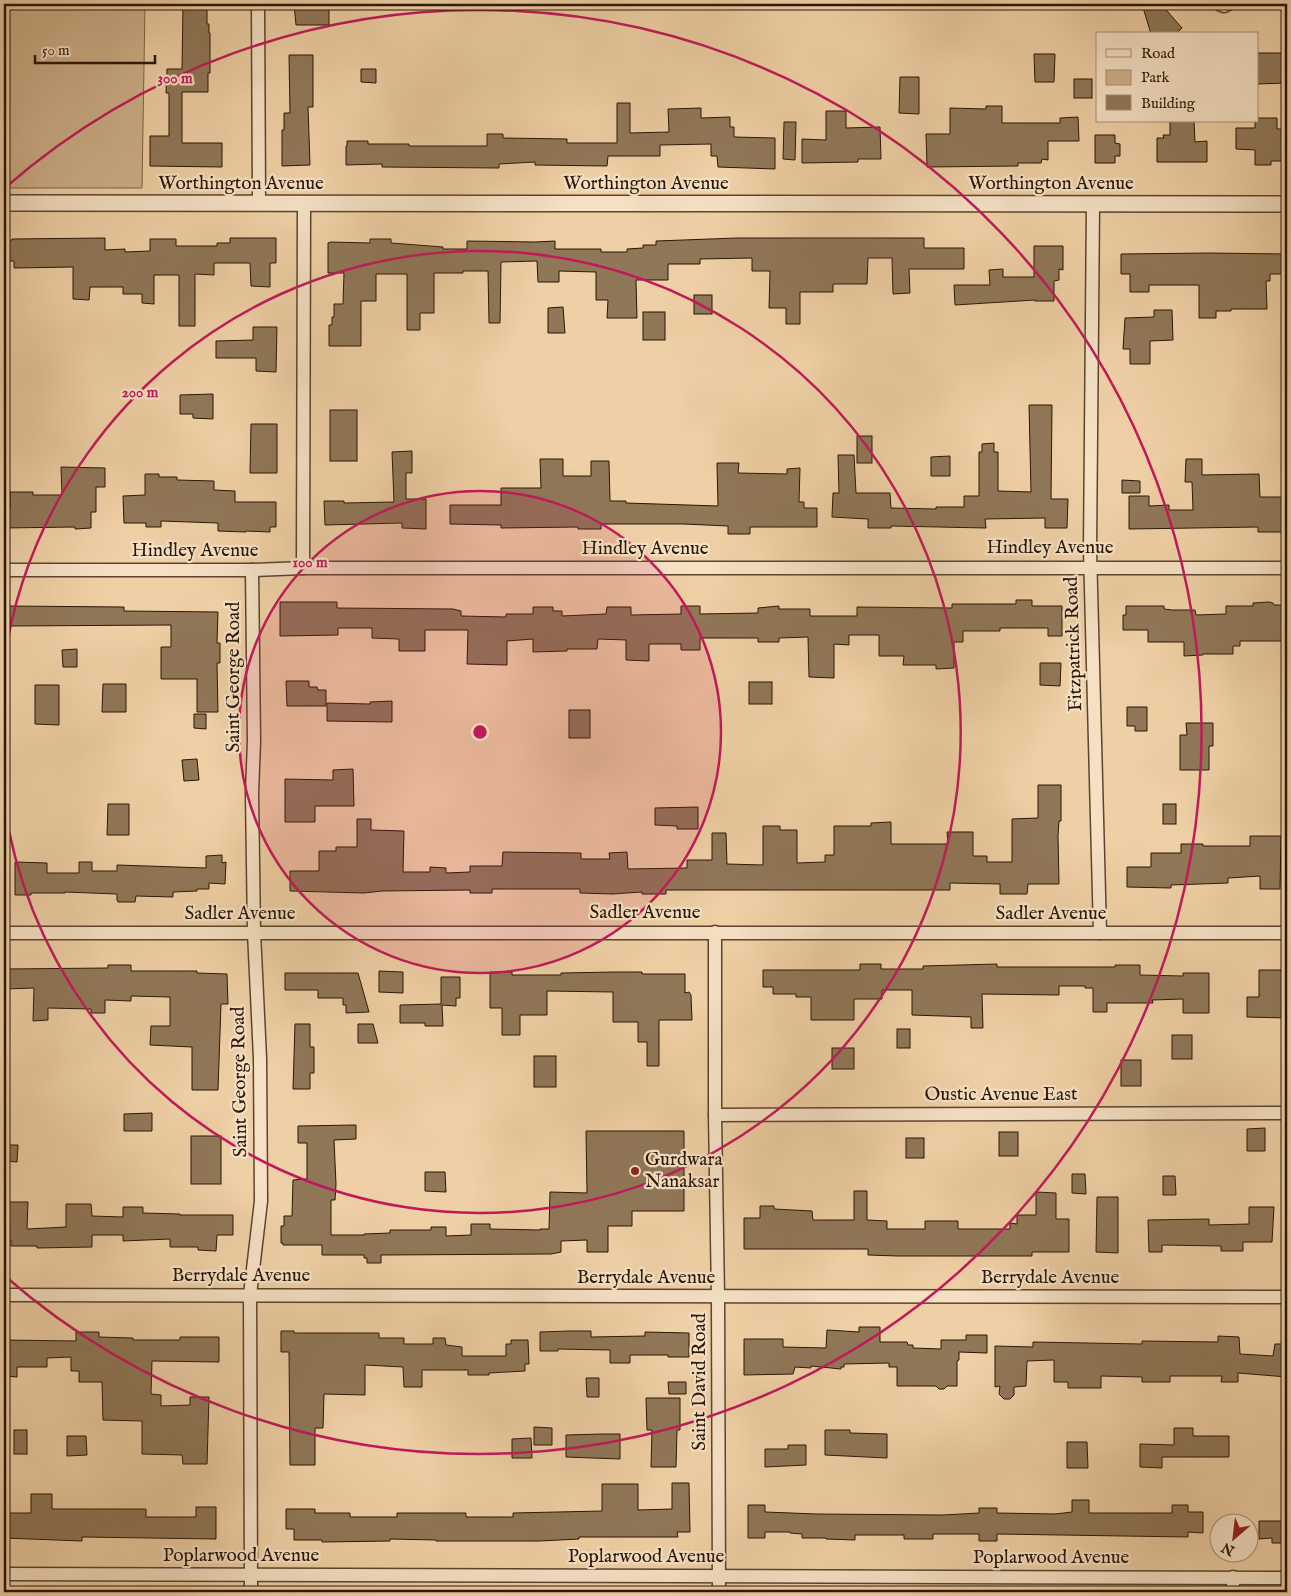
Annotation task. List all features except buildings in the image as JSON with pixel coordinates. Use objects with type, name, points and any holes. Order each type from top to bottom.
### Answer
[{"type":"street","points":[[258,4],[259,204]]},
{"type":"street","points":[[1219,4],[1224,6],[1228,4]]},
{"type":"street","name":"Worthington Avenue","points":[[4,203],[1287,204]]},
{"type":"street","points":[[303,568],[304,204]]},
{"type":"street","name":"Fitzpatrick Road","points":[[1093,204],[1090,567],[1100,933]]},
{"type":"street","name":"Hindley Avenue","points":[[4,570],[252,570],[303,568],[1287,568]]},
{"type":"street","name":"Saint George Road","points":[[251,1592],[250,1295],[261,1201],[260,1058],[254,932],[252,793],[254,741],[252,570]]},
{"type":"street","name":"Saint David Road","points":[[715,932],[719,1592]]},
{"type":"street","name":"Sadler Avenue","points":[[4,933],[1287,933]]},
{"type":"street","name":"Oustic Avenue East","points":[[715,1115],[1287,1113]]},
{"type":"street","name":"Berrydale Avenue","points":[[4,1295],[1287,1297]]},
{"type":"street","name":"Poplarwood Avenue","points":[[4,1574],[1287,1578]]},
{"type":"street","points":[[1233,1577],[1233,1592]]},
{"type":"green space","points":[[4,4],[145,4],[142,188],[4,188]]},
{"type":"place","name":"Gurdwara Nanaksar","points":[[635,1171]]}]
